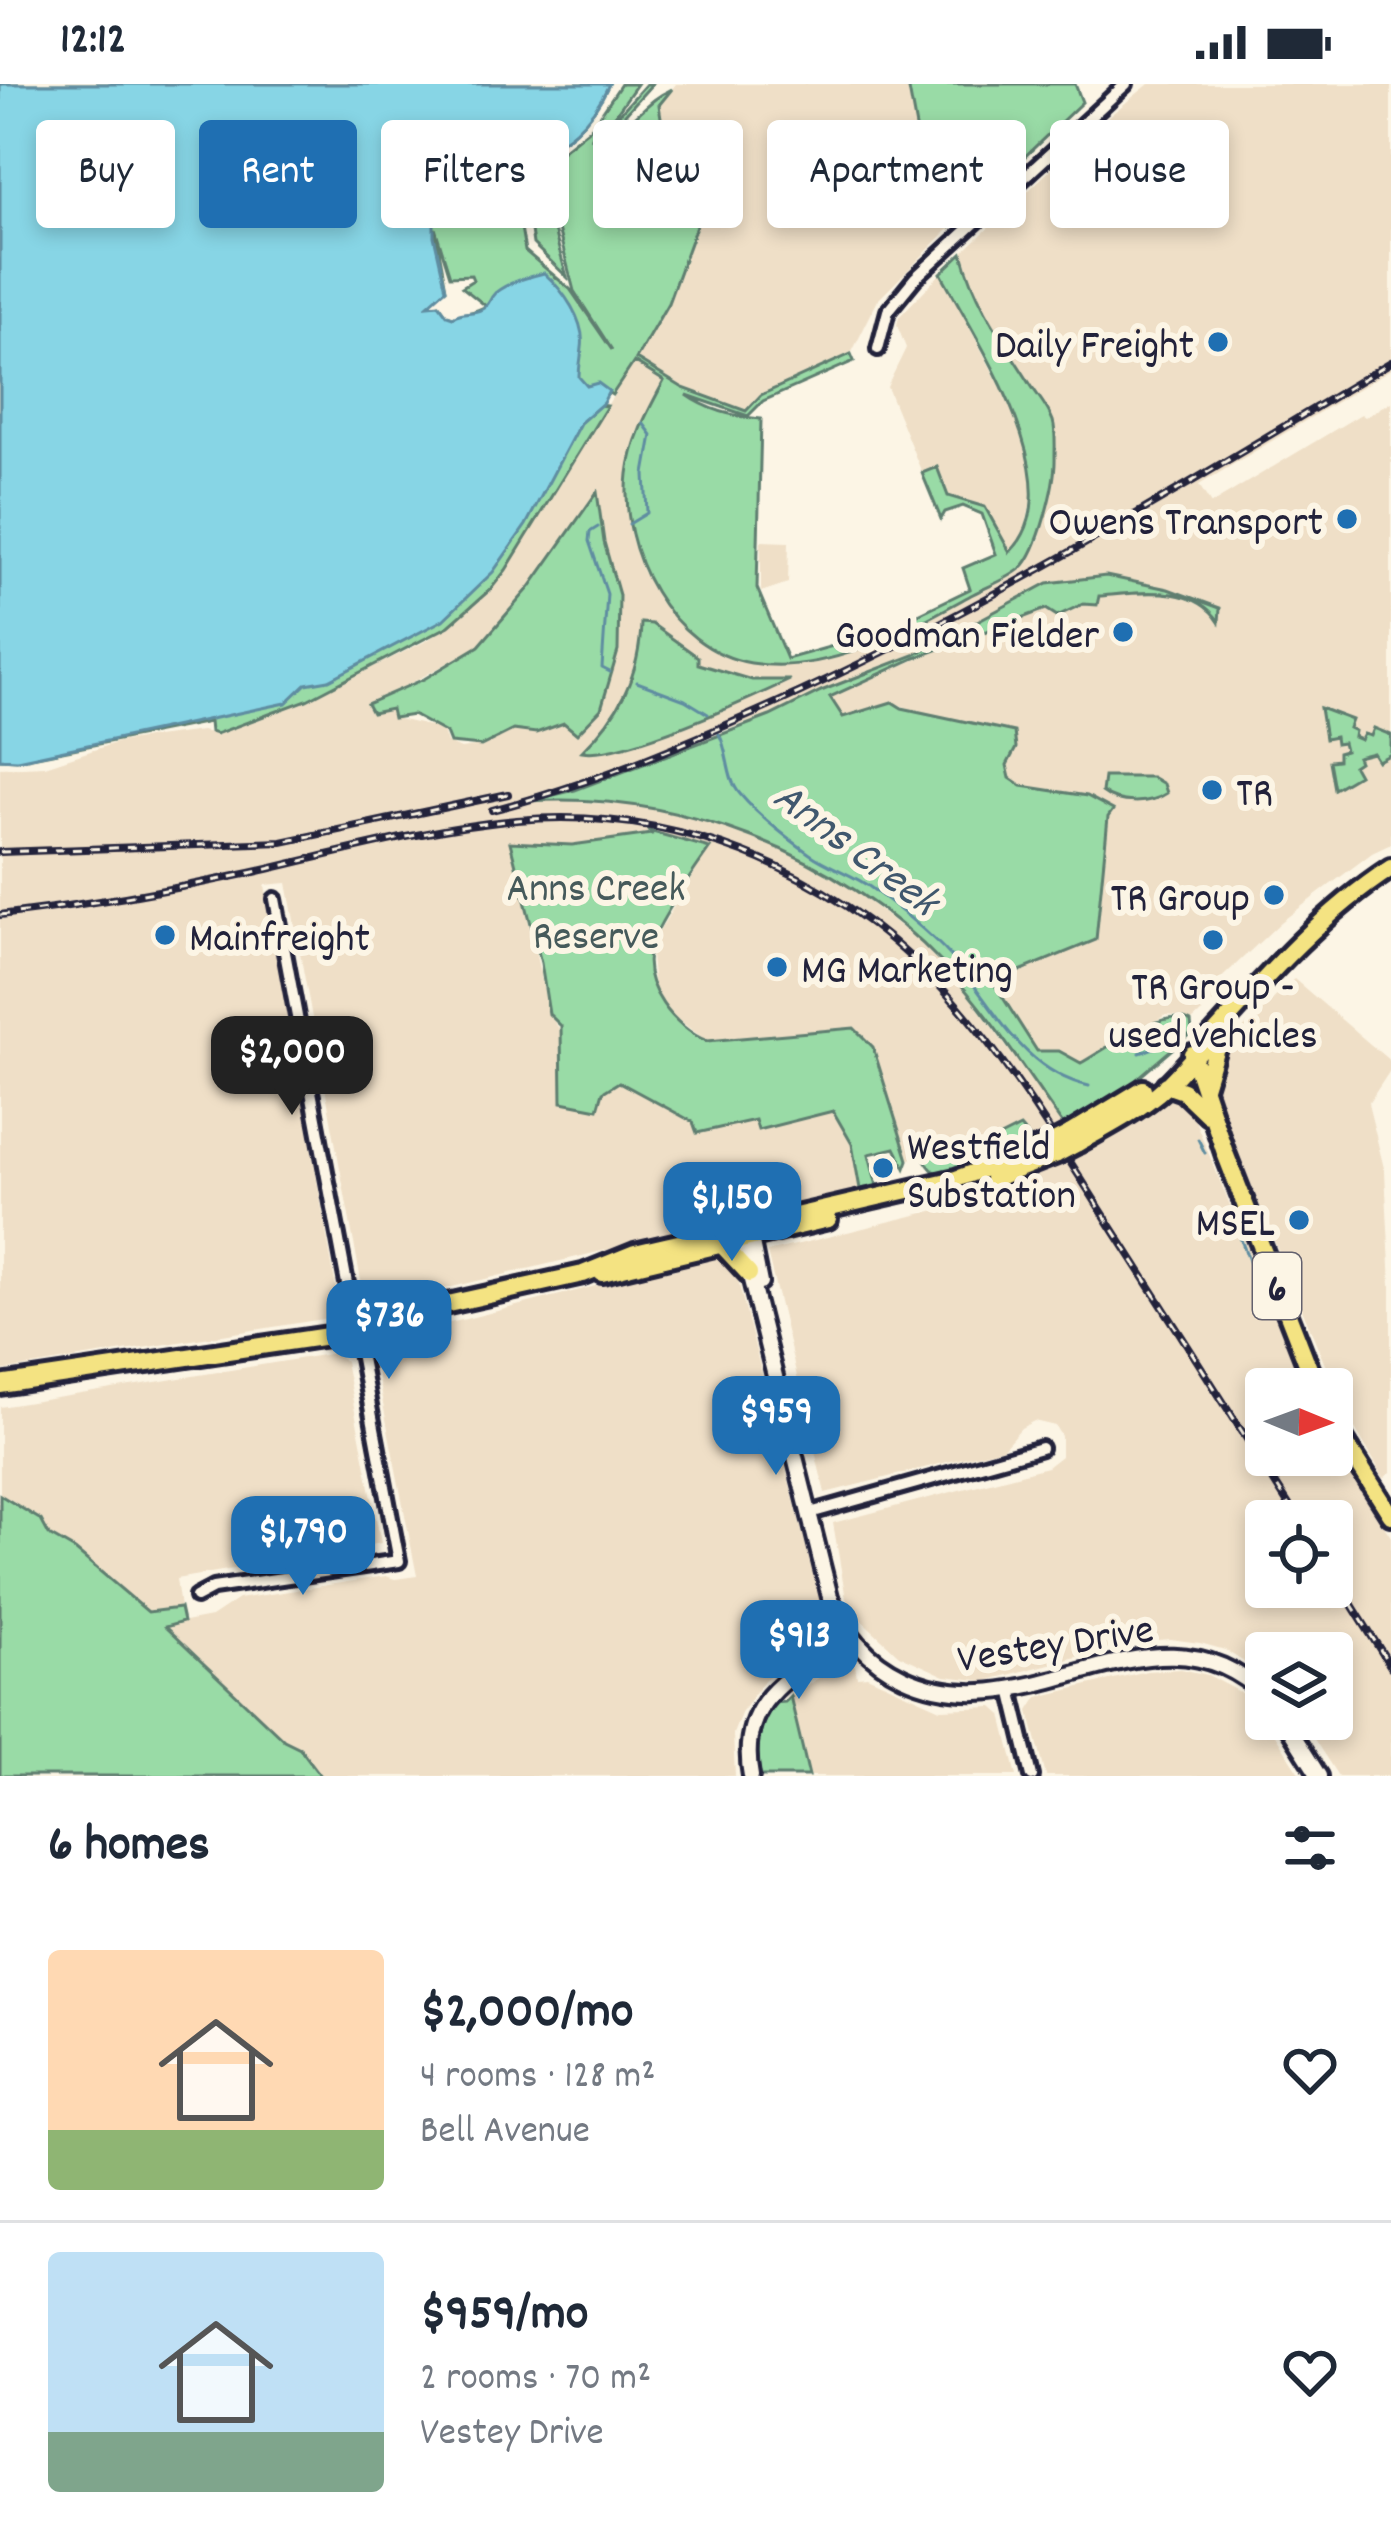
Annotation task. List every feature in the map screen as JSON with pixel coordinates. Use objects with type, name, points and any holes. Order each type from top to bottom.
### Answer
[{"type":"main road","points":[[0,1385],[310,1339],[583,1274],[629,1268],[740,1236],[948,1192],[1112,1124],[1166,1084],[1325,922],[1391,868]]},
{"type":"main road","points":[[1203,1092],[1223,1024]]},
{"type":"main road","points":[[1073,1139],[1192,1054]]},
{"type":"main road","name":"6","points":[[1192,1054],[1309,1368]]},
{"type":"main road","points":[[1166,1084],[1183,1091],[1213,1120]]},
{"type":"main road","points":[[740,1236],[749,1274]]},
{"type":"main road","points":[[1353,1455],[1391,1515]]},
{"type":"street","points":[[878,349],[888,311],[915,278],[1126,84]]},
{"type":"street","points":[[196,1597],[213,1588],[399,1561],[274,899]]},
{"type":"street","name":"Vestey Drive","points":[[740,1236],[760,1283],[759,1300]]},
{"type":"street","name":"Vestey Drive","points":[[749,1274],[830,1597],[849,1635],[866,1654],[920,1685],[968,1695],[1011,1690],[1150,1656],[1180,1654],[1227,1666],[1245,1680]]},
{"type":"street","points":[[810,1513],[1041,1448]]},
{"type":"street","points":[[751,1776],[748,1734],[761,1703],[849,1635]]},
{"type":"street","points":[[1011,1690],[1032,1776]]},
{"type":"street","points":[[1296,1740],[1319,1776]]},
{"type":"shaded area","points":[[676,84],[908,84],[915,120],[767,120],[767,228],[950,228],[878,300],[851,354],[761,395],[749,411],[683,388],[635,359],[668,303],[696,228],[743,228],[743,120],[661,120],[659,105]]},
{"type":"shaded area","points":[[1149,84],[1391,84],[1391,369],[1199,485],[1211,504],[1361,414],[1365,417],[1391,402],[1391,844],[1372,853],[1281,922],[1213,986],[1214,1001],[1191,1022],[1166,1015],[1082,1063],[1059,1051],[1037,1051],[993,982],[1096,940],[1108,817],[1087,796],[1022,786],[1010,778],[1007,765],[1016,748],[892,702],[843,717],[829,697],[959,641],[623,772],[538,799],[639,806],[712,823],[794,855],[854,890],[915,938],[963,987],[1064,1126],[1033,1142],[1020,1128],[956,1159],[922,1154],[908,1160],[873,1047],[811,1031],[707,1041],[670,1014],[654,988],[650,946],[709,849],[652,834],[571,845],[511,842],[549,1014],[603,1092],[618,1082],[694,1123],[697,1133],[755,1120],[759,1130],[833,1111],[852,1144],[860,1189],[377,1305],[364,1297],[287,883],[265,885],[341,1316],[0,1371],[0,768],[45,766],[118,742],[201,731],[216,734],[307,700],[428,640],[478,602],[506,570],[634,362],[664,381],[636,434],[628,474],[630,534],[643,572],[672,614],[708,646],[726,655],[811,662],[834,657],[860,649],[1022,568],[1040,539],[1056,464],[1053,421],[993,325],[969,279],[962,253],[989,228],[1026,228],[1026,193],[1050,170],[1050,228],[1229,228],[1229,120],[1104,120]],"holes":[[[598,517],[619,595],[618,651],[601,709],[577,734],[564,723],[536,733],[513,730],[481,746],[461,749],[447,743],[443,732],[433,727],[393,718],[391,709],[400,689],[479,646],[548,563]],[[652,624],[697,657],[697,663],[752,680],[786,681],[649,737],[600,753],[583,750],[616,713],[629,688],[641,638]]]},
{"type":"shaded area","points":[[941,273],[1017,418],[1033,461],[1023,539],[1011,553],[985,507],[948,496],[937,467],[922,473],[887,387],[906,348],[897,325],[899,317]]},
{"type":"shaded area","points":[[761,541],[789,542],[788,583],[761,592]]},
{"type":"shaded area","points":[[1294,979],[1391,1062],[1368,1104],[1385,1172],[1391,1285],[1391,1472],[1384,1478],[1353,1425],[1353,1368],[1326,1368],[1238,1153],[1216,1088],[1223,1048]]},
{"type":"shaded area","points":[[1174,1095],[1194,1118],[1297,1368],[1245,1368],[1245,1476],[1352,1476],[1391,1537],[1391,1776],[1338,1776],[1315,1740],[1353,1740],[1353,1632],[1245,1632],[1245,1663],[1225,1650],[1200,1643],[1134,1642],[985,1681],[945,1676],[899,1655],[857,1616],[846,1599],[833,1523],[1047,1467],[1061,1456],[1061,1436],[1055,1426],[1034,1421],[1003,1448],[825,1493],[767,1252],[960,1204],[979,1193],[1035,1177],[1126,1126],[1165,1096]]},
{"type":"shaded area","points":[[714,1255],[734,1265],[826,1625],[823,1638],[765,1679],[742,1711],[733,1734],[735,1776],[321,1776],[300,1748],[284,1740],[164,1626],[211,1617],[238,1599],[386,1576],[417,1576],[373,1353],[379,1341],[673,1270]]},
{"type":"shaded area","points":[[335,1353],[345,1361],[381,1543],[176,1579],[180,1608],[148,1612],[75,1551],[48,1535],[41,1520],[0,1495],[0,1407]]},
{"type":"shaded area","points":[[841,1664],[855,1665],[857,1677],[867,1676],[941,1709],[993,1707],[1002,1715],[1017,1776],[806,1776],[790,1696]]},
{"type":"shaded area","points":[[1181,1669],[1208,1675],[1245,1695],[1245,1740],[1278,1740],[1302,1776],[1046,1776],[1029,1711],[1038,1697],[1147,1671]]},
{"type":"green space","points":[[0,84],[609,84],[586,120],[569,136],[569,120],[381,120],[381,228],[435,228],[521,228],[525,251],[570,289],[612,350],[574,291],[558,228],[569,228],[569,145],[593,126],[593,228],[695,228],[668,303],[636,359],[683,388],[746,411],[761,395],[851,354],[854,361],[763,401],[748,416],[687,395],[722,412],[761,419],[757,588],[787,659],[879,633],[970,589],[963,568],[996,554],[982,514],[963,506],[945,512],[941,519],[922,473],[937,467],[948,496],[985,507],[1010,552],[1028,524],[1032,490],[1027,452],[995,373],[941,273],[962,253],[990,320],[1053,421],[1055,468],[1049,498],[1034,547],[1016,572],[866,647],[809,663],[751,663],[722,654],[696,638],[655,592],[641,564],[627,503],[628,474],[637,437],[664,381],[634,362],[612,395],[598,405],[607,406],[506,570],[449,626],[307,700],[216,734],[210,732],[209,722],[17,760],[0,759]],"holes":[[[435,228],[450,276],[471,275],[473,280],[462,287],[486,306],[453,317],[439,304],[427,304],[446,289]]]},
{"type":"green space","points":[[621,84],[637,84],[615,115],[597,120]]},
{"type":"green space","points":[[646,84],[652,84],[620,120],[614,120]]},
{"type":"green space","points":[[908,84],[1075,84],[1082,102],[1063,120],[1050,120],[1050,133],[1026,155],[1026,120],[915,120]]},
{"type":"green space","points":[[672,89],[659,105],[661,120],[631,120]]},
{"type":"green space","points":[[531,228],[555,228],[567,277],[533,244]]},
{"type":"green space","points":[[597,492],[619,595],[618,651],[601,709],[577,734],[564,723],[536,733],[513,730],[481,746],[450,743],[446,733],[413,715],[393,718],[391,709],[372,713],[367,704],[424,679],[479,646],[530,587]]},
{"type":"green space","points":[[1106,576],[1168,589],[1220,608],[1219,622],[1196,601],[1181,596],[1099,596],[1097,605],[1083,604],[1057,616],[1046,609],[915,658],[830,697],[843,717],[892,702],[1014,732],[1016,748],[1007,765],[1010,778],[1022,786],[1087,796],[1113,810],[1108,817],[1096,940],[993,982],[1037,1051],[1059,1051],[1081,1063],[1136,1030],[1167,1019],[1191,1022],[1192,1032],[1130,1085],[1064,1126],[943,964],[856,891],[806,861],[698,819],[642,807],[528,801],[575,790],[770,716],[914,655],[1048,583]]},
{"type":"green space","points":[[641,623],[652,624],[698,657],[698,664],[752,680],[790,680],[654,737],[582,751],[625,693],[637,660]]},
{"type":"green space","points":[[1320,708],[1352,720],[1349,728],[1361,740],[1364,734],[1371,736],[1374,728],[1391,735],[1391,754],[1378,761],[1373,753],[1357,757],[1359,762],[1353,766],[1358,775],[1334,789],[1329,761],[1338,760],[1338,753],[1345,751],[1335,737],[1325,739]]},
{"type":"green space","points":[[1104,777],[1152,777],[1164,784],[1167,793],[1143,801],[1117,799],[1102,792]]},
{"type":"green space","name":"Anns Creek Reserve","points":[[649,831],[710,848],[650,948],[650,977],[672,1016],[707,1041],[854,1028],[873,1047],[908,1160],[905,1168],[895,1148],[869,1154],[877,1186],[860,1189],[852,1144],[833,1111],[758,1130],[755,1120],[697,1133],[693,1122],[619,1082],[603,1092],[598,1109],[562,1102],[561,1026],[549,1014],[510,842],[572,845],[651,834]]},
{"type":"green space","points":[[1020,1127],[1033,1142],[968,1168],[934,1171],[922,1154],[956,1159]]},
{"type":"green space","points":[[0,1495],[41,1520],[49,1535],[75,1550],[148,1612],[180,1608],[183,1622],[165,1627],[284,1740],[300,1748],[321,1776],[0,1776]]},
{"type":"green space","points":[[790,1696],[809,1776],[760,1776],[758,1746],[764,1720],[773,1703]]},
{"type":"water","points":[[0,84],[609,84],[586,120],[569,136],[569,120],[381,120],[381,228],[434,228],[446,289],[428,305],[439,304],[453,317],[475,312],[506,286],[544,273],[577,317],[582,338],[579,377],[587,386],[598,383],[609,391],[603,403],[580,423],[526,525],[493,572],[443,620],[329,680],[306,684],[286,703],[17,760],[0,759]]},
{"type":"waterway","name":"Anns Creek","points":[[629,524],[647,513],[645,474],[652,435],[643,423]]},
{"type":"waterway","name":"Anns Creek","points":[[598,527],[590,532],[589,541],[607,594],[602,668],[610,672]]},
{"type":"waterway","name":"Anns Creek","points":[[637,682],[708,714]]},
{"type":"waterway","name":"Anns Creek","points":[[719,734],[735,788],[756,811],[810,854],[867,885],[907,916],[956,963],[1022,1046],[1063,1077],[1089,1086]]},
{"type":"waterway","name":"Anns Creek","points":[[1140,1053],[1183,1037]]},
{"type":"waterway","name":"Anns Creek","points":[[1198,1139],[1205,1153]]},
{"type":"waterway","name":"Anns Creek","points":[[1238,1232],[1265,1302]]},
{"type":"railway","points":[[492,810],[634,764],[931,628],[1086,543],[1391,362]]},
{"type":"railway","points":[[0,852],[282,842],[508,794]]},
{"type":"railway","points":[[0,915],[157,892],[416,835],[517,820],[632,823],[743,852],[845,905],[891,940],[959,1007],[1049,1128],[1286,1500]]},
{"type":"railway","points":[[1353,1606],[1391,1667]]},
{"type":"place","name":"Daily Freight","points":[[1218,342]]},
{"type":"place","name":"Owens Transport","points":[[1347,519]]},
{"type":"place","name":"Goodman Fielder","points":[[1123,632]]},
{"type":"place","name":"TR","points":[[1212,790]]},
{"type":"place","name":"TR Group","points":[[1274,895]]},
{"type":"place","name":"Mainfreight","points":[[165,935]]},
{"type":"place","name":"TR Group - used vehicles","points":[[1213,940]]},
{"type":"place","name":"MG Marketing","points":[[777,967]]},
{"type":"place","name":"Westfield Substation","points":[[883,1168]]},
{"type":"place","name":"MSEL","points":[[1299,1220]]}]
